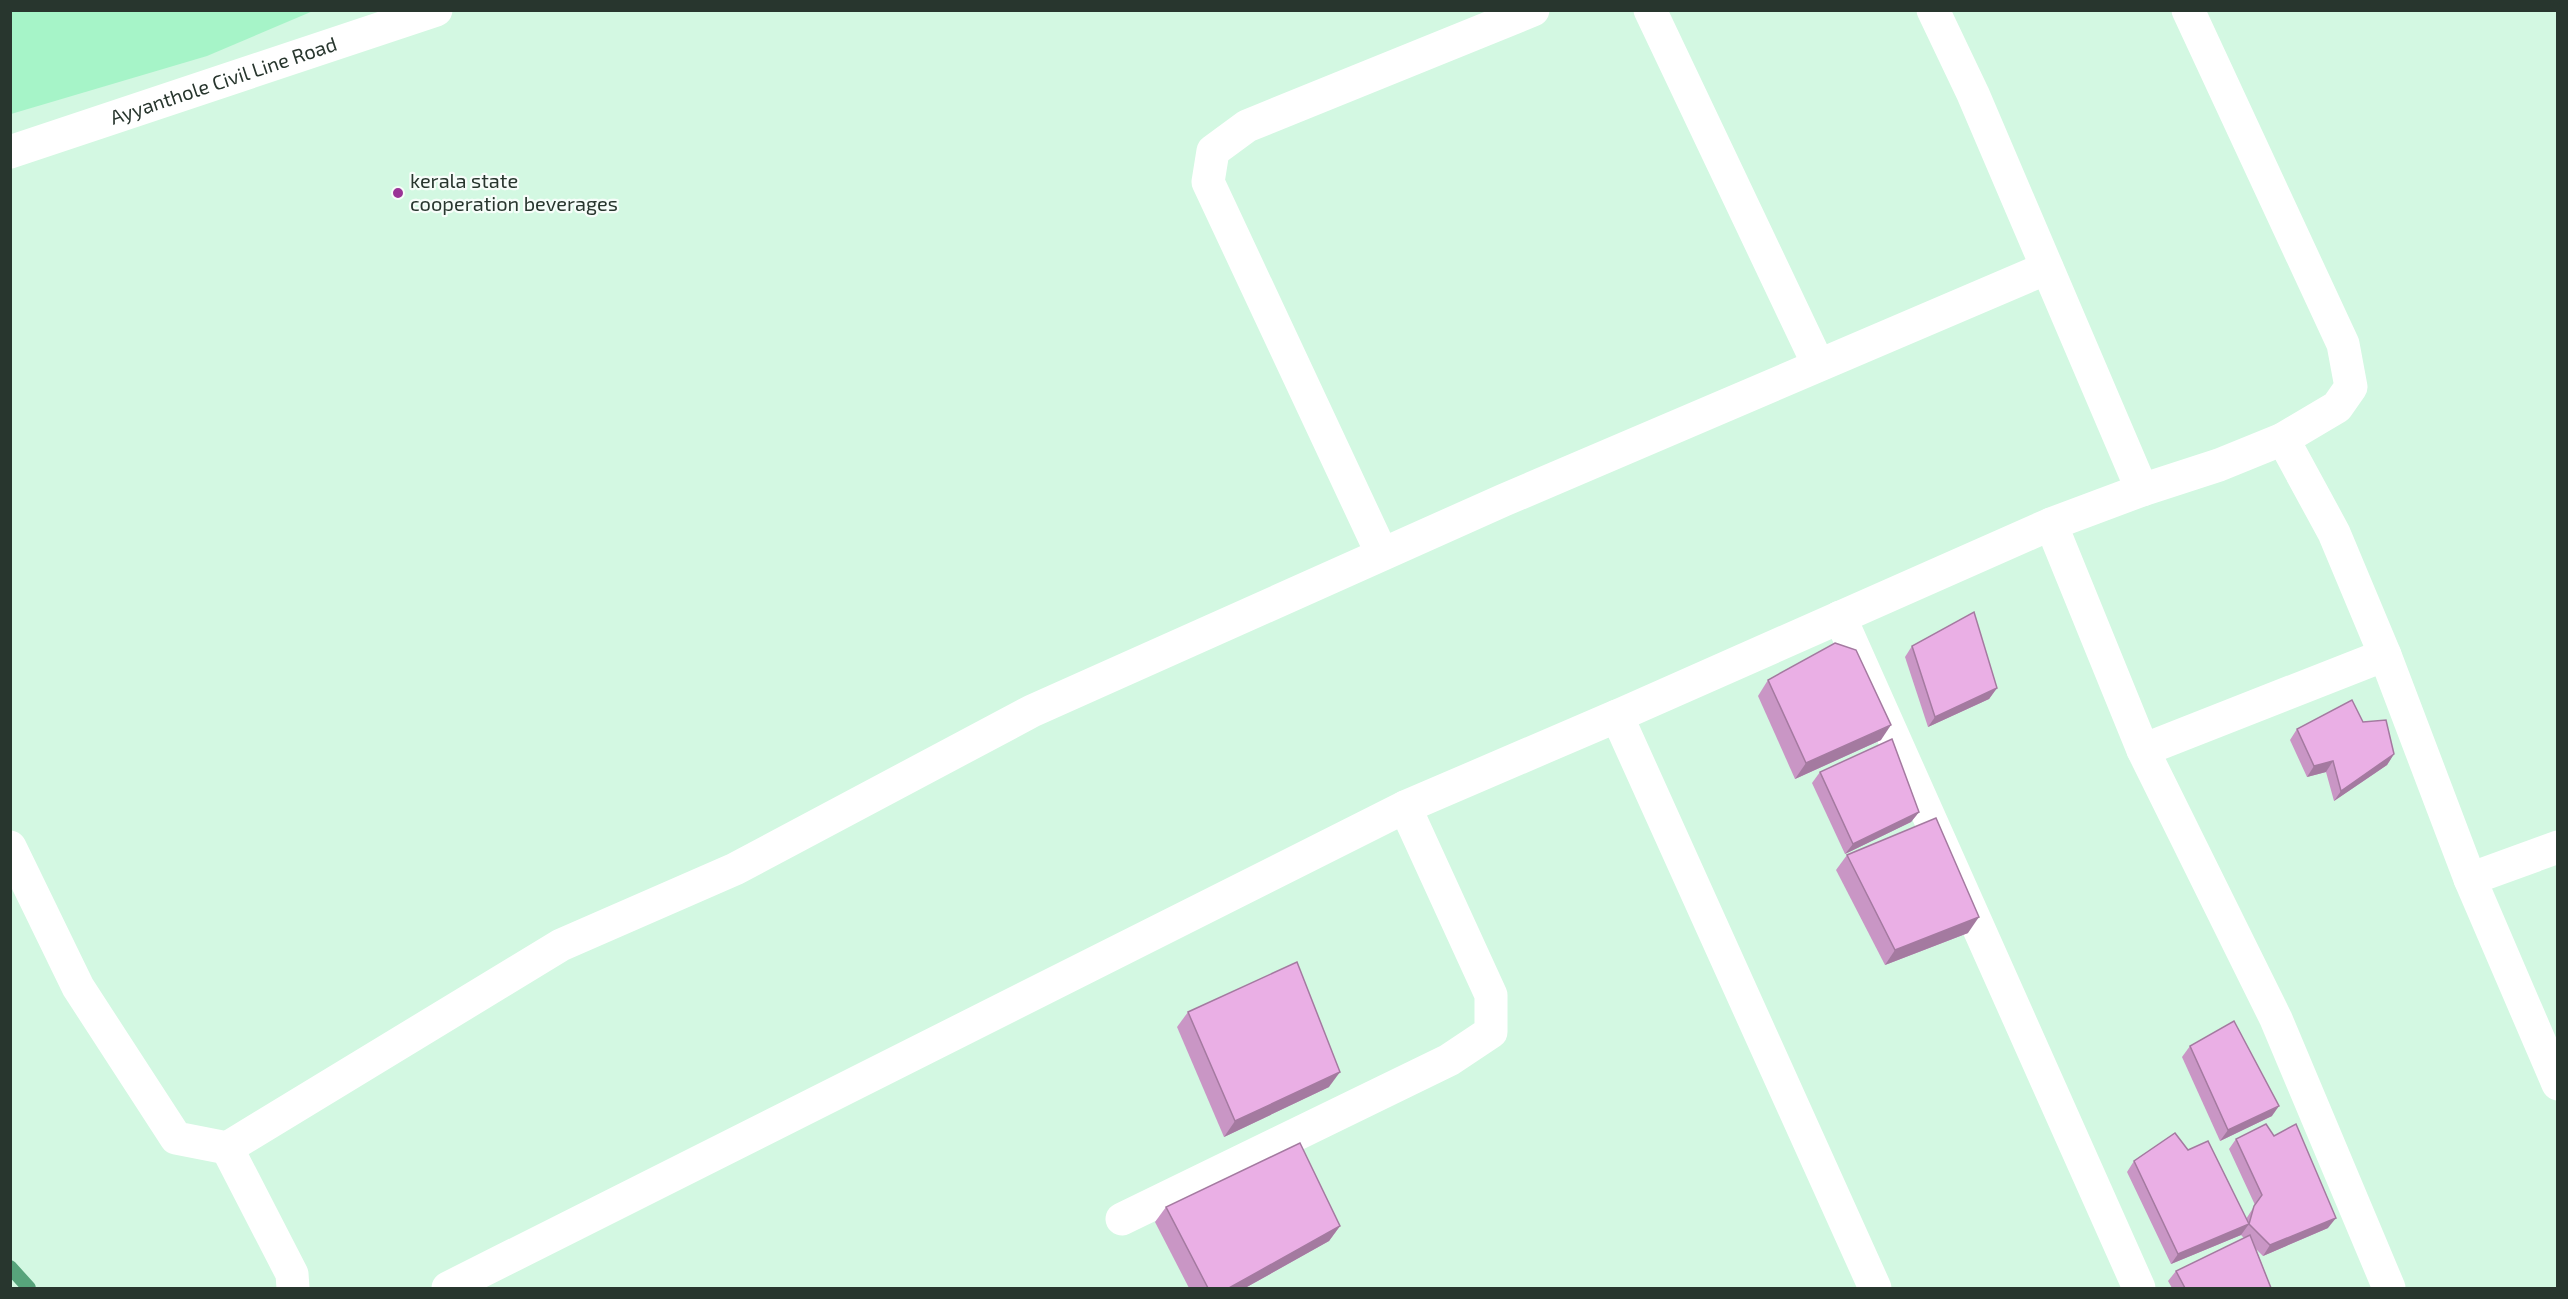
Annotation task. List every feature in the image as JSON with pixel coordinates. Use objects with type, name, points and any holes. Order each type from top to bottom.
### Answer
[{"type":"street","name":"Ayyanthole Civil Line Road","points":[[10,152],[436,10]]},
{"type":"street","points":[[1382,554],[1208,182],[1213,151],[1247,126],[1533,10]]},
{"type":"street","points":[[1650,10],[1818,364]]},
{"type":"street","points":[[1933,10],[1973,94],[2142,490]]},
{"type":"street","points":[[448,1288],[1405,807],[2051,524],[2142,490],[2219,465],[2283,439],[2337,407],[2351,387],[2343,344],[2188,10]]},
{"type":"street","points":[[10,847],[78,987],[176,1138],[227,1148],[561,945],[735,869],[1032,711],[1382,554],[1818,364],[2047,268]]},
{"type":"street","points":[[2283,439],[2334,533],[2385,654],[2470,879],[2558,1084]]},
{"type":"street","points":[[2051,524],[2143,750],[2276,1019],[2389,1288]]},
{"type":"street","points":[[1840,617],[2139,1288]]},
{"type":"street","points":[[2143,750],[2385,654]]},
{"type":"street","points":[[1617,716],[1875,1288]]},
{"type":"street","points":[[1122,1219],[1449,1060],[1491,1032],[1491,995],[1405,807]]},
{"type":"street","points":[[2470,879],[2558,846]]},
{"type":"street","points":[[227,1148],[292,1274],[293,1288]]},
{"type":"green space","points":[[11,10],[313,11],[207,56],[11,114]]},
{"type":"building","points":[[1974,612],[1997,688],[1935,717],[1912,646]]},
{"type":"building","points":[[1835,643],[1856,650],[1891,725],[1806,763],[1768,680]]},
{"type":"building","points":[[2352,700],[2363,722],[2386,720],[2394,754],[2341,791],[2333,761],[2314,766],[2297,729]]},
{"type":"building","points":[[1892,739],[1919,812],[1853,844],[1820,772]]},
{"type":"building","points":[[1936,818],[1979,917],[1895,950],[1847,855]]},
{"type":"building","points":[[1297,962],[1340,1072],[1235,1121],[1188,1012]]},
{"type":"building","points":[[2234,1021],[2279,1106],[2228,1130],[2190,1046]]},
{"type":"building","points":[[2266,1124],[2274,1136],[2296,1124],[2336,1218],[2270,1245],[2249,1224],[2254,1206],[2262,1195],[2236,1139]]},
{"type":"building","points":[[2175,1133],[2188,1150],[2208,1141],[2249,1224],[2178,1254],[2134,1161]]},
{"type":"building","points":[[1300,1143],[1340,1226],[1229,1288],[1208,1288],[1166,1207]]},
{"type":"building","points":[[2250,1235],[2271,1288],[2185,1288],[2176,1271]]},
{"type":"waterway","points":[[10,1267],[29,1288]]},
{"type":"place","name":"kerala state cooperation beverages","points":[[398,193]]}]
